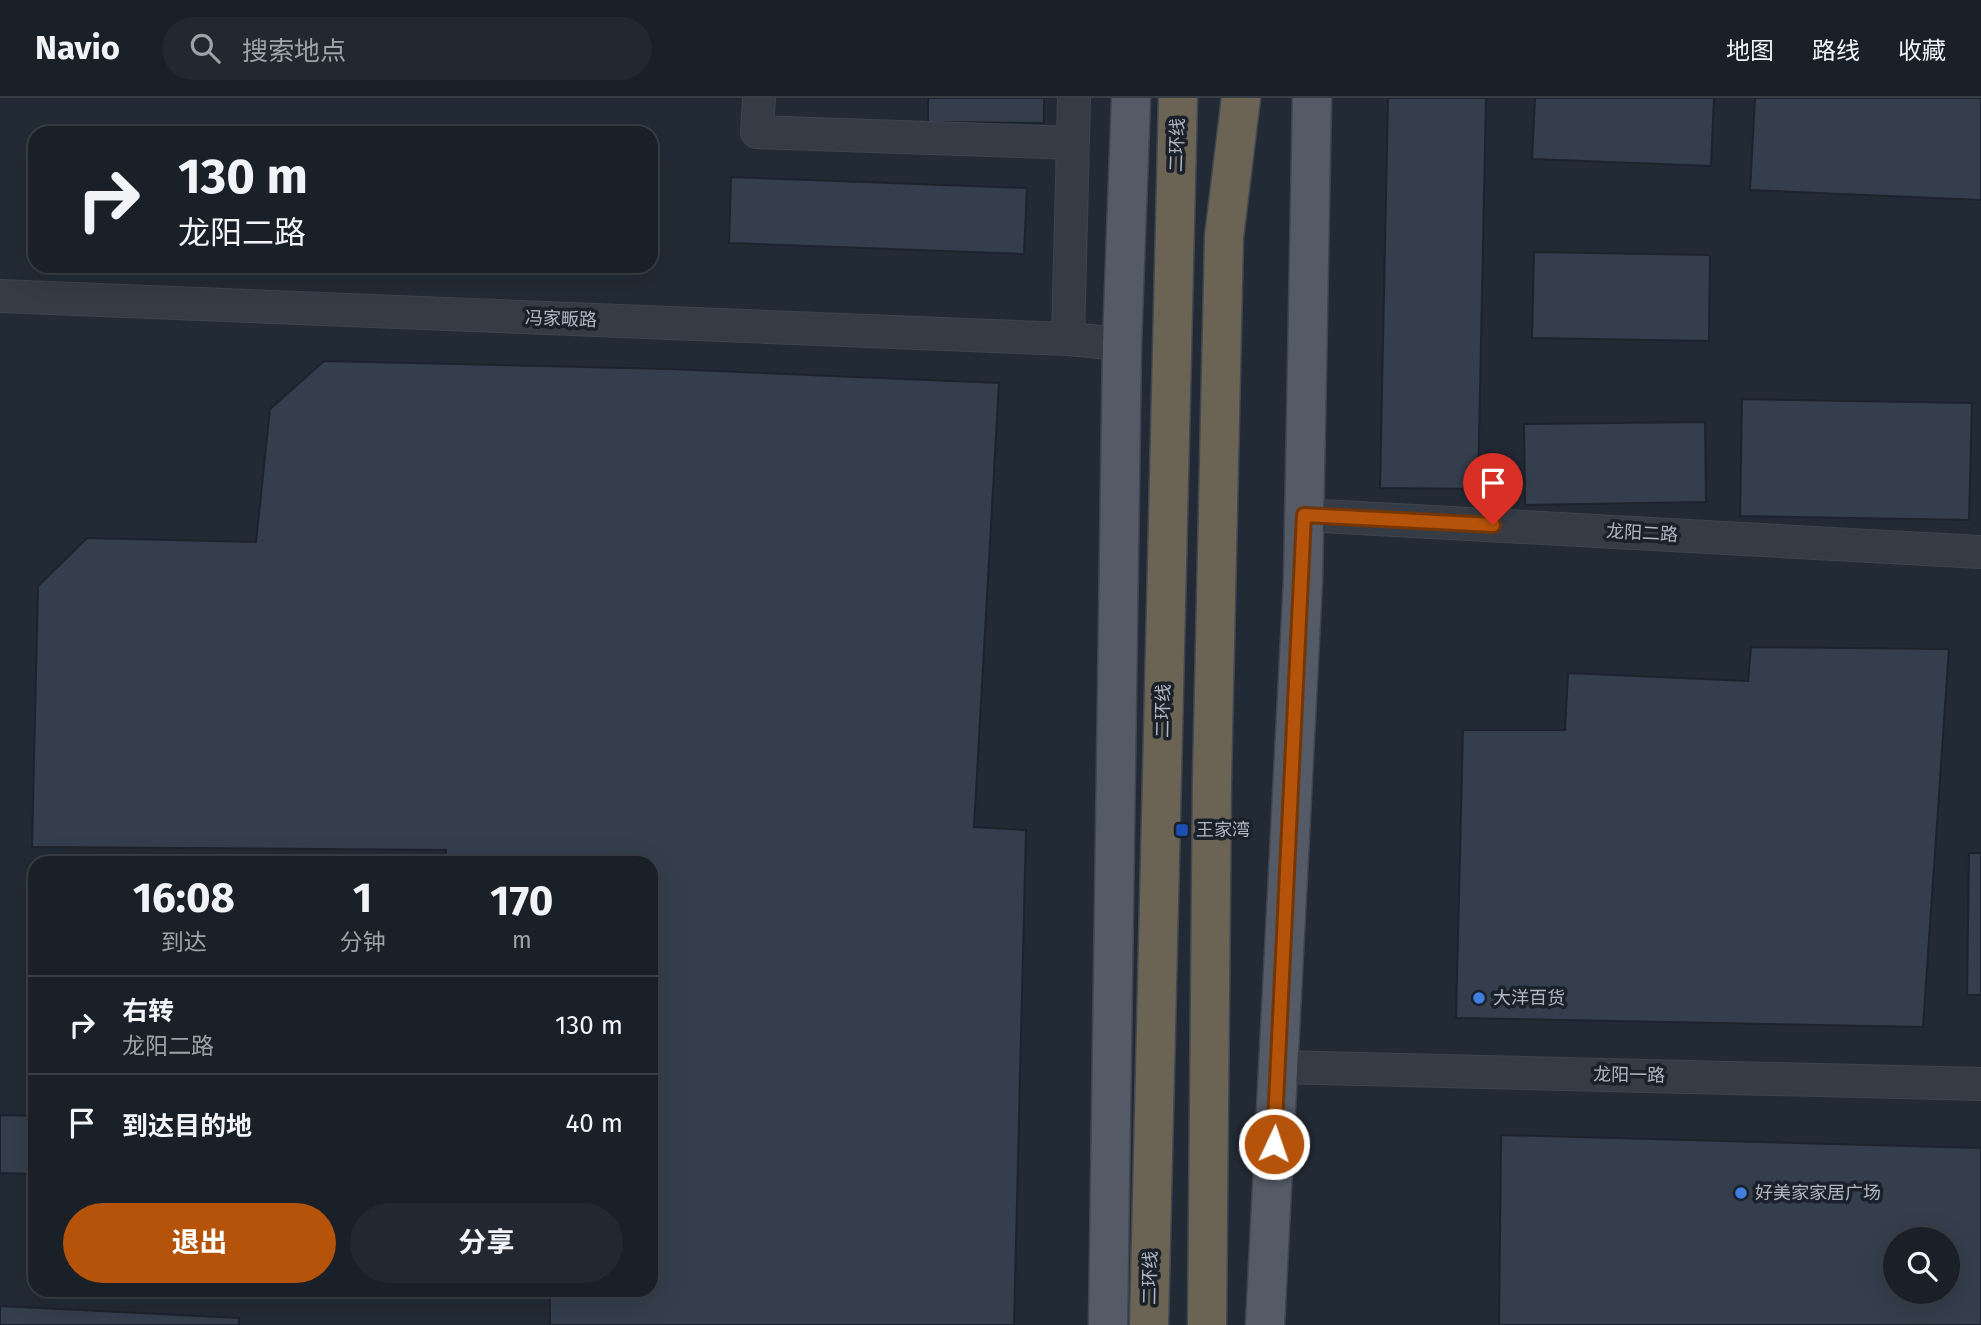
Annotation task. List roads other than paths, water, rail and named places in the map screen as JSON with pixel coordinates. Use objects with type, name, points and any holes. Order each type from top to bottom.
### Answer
[{"type":"highway","points":[[1154,98],[1173,247]]},
{"type":"highway","name":"二环线","points":[[1149,1325],[1178,98]]},
{"type":"highway","points":[[1207,1325],[1212,779],[1227,98]]},
{"type":"highway","points":[[1224,237],[1241,98]]},
{"type":"main road","points":[[1108,1325],[1122,344],[1130,98]]},
{"type":"main road","points":[[1265,1325],[1304,515],[1312,98]]},
{"type":"street","points":[[759,98],[757,132],[1073,143]]},
{"type":"street","points":[[1068,339],[1074,98]]},
{"type":"street","name":"冯家畈路","points":[[0,296],[1068,339],[1122,344]]},
{"type":"street","name":"龙阳二路","points":[[1304,515],[1981,552]]},
{"type":"street","name":"龙阳一路","points":[[1278,1067],[1981,1084]]},
{"type":"place","name":"王家湾","points":[[1182,830]]},
{"type":"place","name":"大洋百货","points":[[1479,998]]},
{"type":"place","name":"好美家家居广场","points":[[1741,1193]]}]
